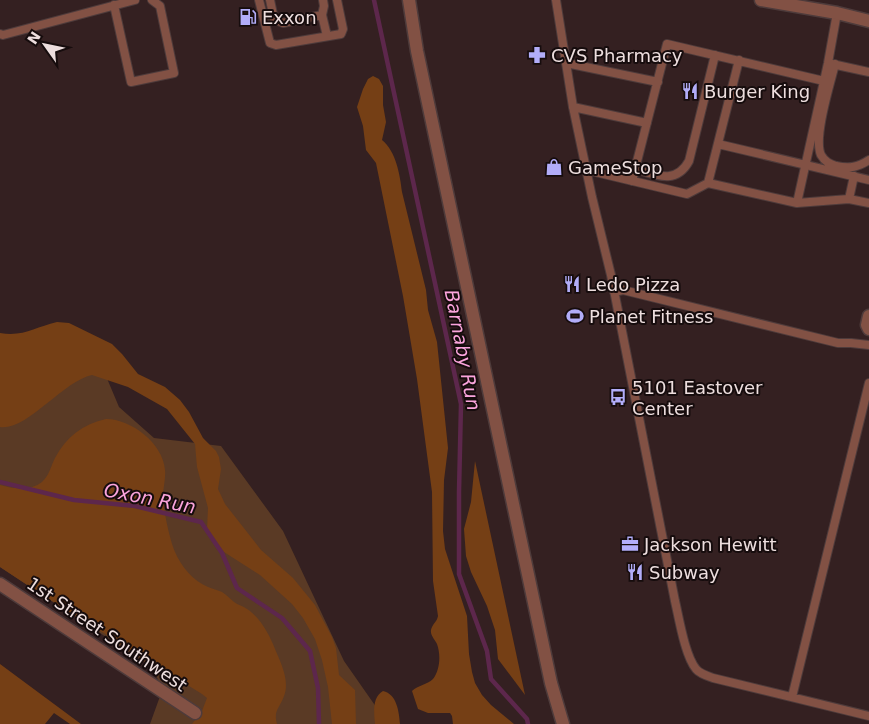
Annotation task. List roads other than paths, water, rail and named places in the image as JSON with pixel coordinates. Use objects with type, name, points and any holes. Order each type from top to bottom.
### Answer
[{"type":"street","points":[[409,0],[417,51],[549,674],[563,724]]},
{"type":"street","points":[[761,0],[837,12],[869,21]]},
{"type":"street","points":[[869,316],[867,325],[869,329]]},
{"type":"street","name":"1st Street Southwest","points":[[0,584],[195,713]]},
{"type":"lane","points":[[0,34],[3,35],[135,0]]},
{"type":"lane","points":[[114,5],[131,82],[174,73],[160,6],[152,0]]},
{"type":"lane","points":[[259,0],[270,43],[276,45],[341,34],[343,29],[337,0]]},
{"type":"lane","points":[[270,0],[274,19],[283,23],[322,15]]},
{"type":"lane","points":[[323,0],[322,15],[328,36]]},
{"type":"lane","points":[[556,0],[573,107],[614,292],[675,601],[688,652],[696,669],[713,678],[869,716]]},
{"type":"lane","points":[[837,12],[832,64],[818,136],[821,154],[826,161],[841,167],[855,168],[869,160]]},
{"type":"lane","points":[[632,181],[668,44],[824,81]]},
{"type":"lane","points":[[635,169],[670,176],[678,175],[684,170],[689,161],[715,55]]},
{"type":"lane","points":[[708,183],[739,60]]},
{"type":"lane","points":[[566,63],[658,82]]},
{"type":"lane","points":[[832,64],[869,72]]},
{"type":"lane","points":[[797,203],[824,81],[832,64]]},
{"type":"lane","points":[[573,107],[647,123]]},
{"type":"lane","points":[[718,144],[869,180]]},
{"type":"lane","points":[[587,170],[687,194],[708,183],[797,203],[848,199],[869,203]]},
{"type":"lane","points":[[848,199],[854,176]]},
{"type":"lane","points":[[614,292],[623,290],[838,343],[869,345]]},
{"type":"lane","points":[[792,697],[869,383]]},
{"type":"waterway","name":"Barnaby Run","points":[[374,0],[461,404],[459,574],[487,651],[491,679],[527,719],[528,724]]},
{"type":"waterway","name":"Oxon Run","points":[[0,482],[74,500],[135,506],[201,522],[222,553],[237,588],[282,618],[310,651],[318,688],[319,724]]},
{"type":"place","name":"Exxon","points":[[248,17]]},
{"type":"place","name":"CVS Pharmacy","points":[[537,55]]},
{"type":"place","name":"Burger King","points":[[690,91]]},
{"type":"place","name":"GameStop","points":[[554,167]]},
{"type":"place","name":"Ledo Pizza","points":[[572,284]]},
{"type":"place","name":"Planet Fitness","points":[[575,316]]},
{"type":"place","name":"5101 Eastover Center","points":[[618,397]]},
{"type":"place","name":"Jackson Hewitt","points":[[630,544]]},
{"type":"place","name":"Subway","points":[[635,572]]}]
